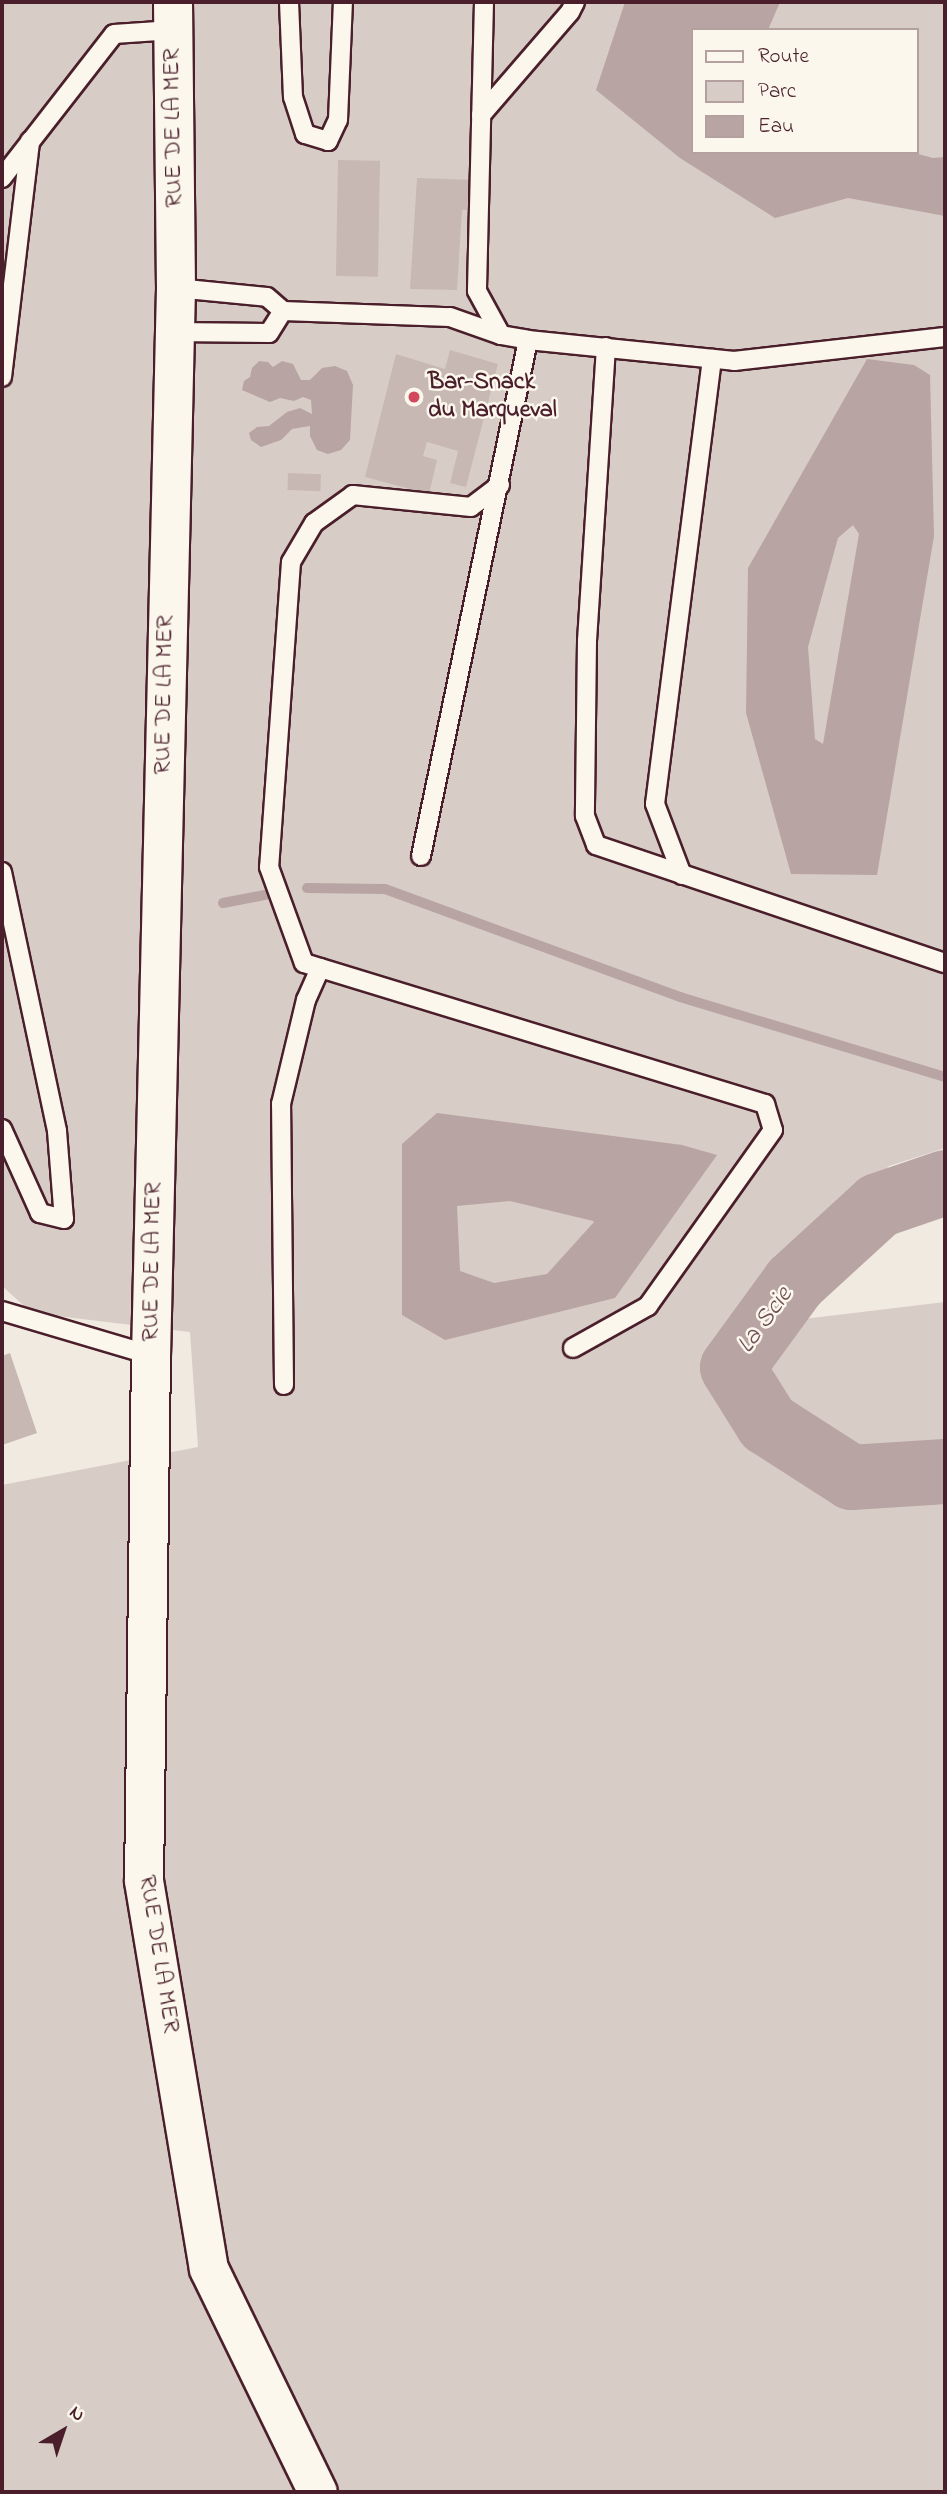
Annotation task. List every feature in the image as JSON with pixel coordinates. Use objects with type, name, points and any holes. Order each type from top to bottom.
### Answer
[{"type":"street","name":"RUE DE LA MER","points":[[173,16],[176,288],[152,1355],[144,1881],[209,2269],[318,2492]]},
{"type":"lane","points":[[289,2],[293,97],[305,134],[328,141],[338,120],[343,2]]},
{"type":"lane","points":[[484,2],[478,291],[502,335]]},
{"type":"lane","points":[[481,115],[570,12],[575,2]]},
{"type":"lane","points":[[2,178],[114,34],[173,16]]},
{"type":"lane","points":[[2,377],[30,141]]},
{"type":"lane","points":[[176,288],[267,297],[283,311],[450,317],[502,335],[528,340],[734,361],[945,337]]},
{"type":"lane","points":[[173,332],[269,334],[283,311]]},
{"type":"lane","points":[[421,856],[528,340]]},
{"type":"lane","points":[[606,347],[586,641],[586,817],[596,845],[682,875],[943,956]]},
{"type":"lane","points":[[682,875],[655,804],[712,359]]},
{"type":"lane","points":[[500,485],[471,508],[353,495],[314,523],[291,562],[269,867],[304,963],[765,1104],[774,1130],[648,1306],[573,1348]]},
{"type":"lane","points":[[2,872],[57,1131],[64,1219],[40,1213],[2,1129]]},
{"type":"lane","points":[[284,1385],[281,1104],[306,1000],[320,968]]},
{"type":"lane","points":[[2,1311],[152,1355]]},
{"type":"green space","points":[[2,2],[945,2],[945,1148],[889,1166],[728,1328],[945,1302],[945,2492],[2,2492],[2,1485],[198,1447],[190,1332],[32,1313],[2,1286]]},
{"type":"water","points":[[625,2],[780,2],[769,28],[692,28],[692,154],[918,154],[933,158],[945,157],[945,216],[848,198],[775,218],[680,158],[596,90]]},
{"type":"water","points":[[867,359],[914,365],[930,375],[934,536],[877,875],[791,874],[746,713],[748,568]],"holes":[[[853,525],[859,534],[823,744],[815,739],[808,647],[838,538]]]},
{"type":"water","points":[[259,361],[268,362],[273,367],[282,361],[293,364],[301,380],[310,380],[322,368],[335,366],[347,371],[353,385],[350,440],[341,450],[328,454],[317,450],[310,436],[310,426],[292,429],[281,440],[261,447],[251,440],[249,433],[257,427],[269,426],[287,412],[300,408],[312,414],[311,400],[303,397],[294,401],[280,398],[270,402],[242,390],[244,381],[250,377],[252,368]]},
{"type":"water","points":[[437,1113],[682,1145],[717,1155],[615,1298],[445,1340],[402,1315],[402,1144]],"holes":[[[510,1201],[593,1221],[547,1274],[494,1283],[460,1271],[457,1206]]]},
{"type":"building","points":[[338,160],[380,161],[378,277],[336,276]]},
{"type":"building","points":[[417,178],[478,180],[477,210],[462,210],[457,290],[410,289]]},
{"type":"building","points":[[450,350],[498,364],[466,487],[450,483],[458,451],[427,442],[423,456],[437,460],[429,494],[365,477],[396,354],[445,369]]},
{"type":"building","points":[[288,473],[321,474],[320,491],[287,490]]},
{"type":"building","points":[[10,1353],[37,1433],[2,1445],[2,1356]]},
{"type":"waterway","points":[[307,888],[385,889],[680,997],[945,1077]]},
{"type":"waterway","points":[[223,903],[265,895]]},
{"type":"waterway","name":"La Scie","points":[[945,1182],[878,1205],[794,1282],[732,1367],[767,1423],[851,1477],[945,1471]]},
{"type":"place","name":"Bar-Snack du Marqueval","points":[[414,397]]}]
